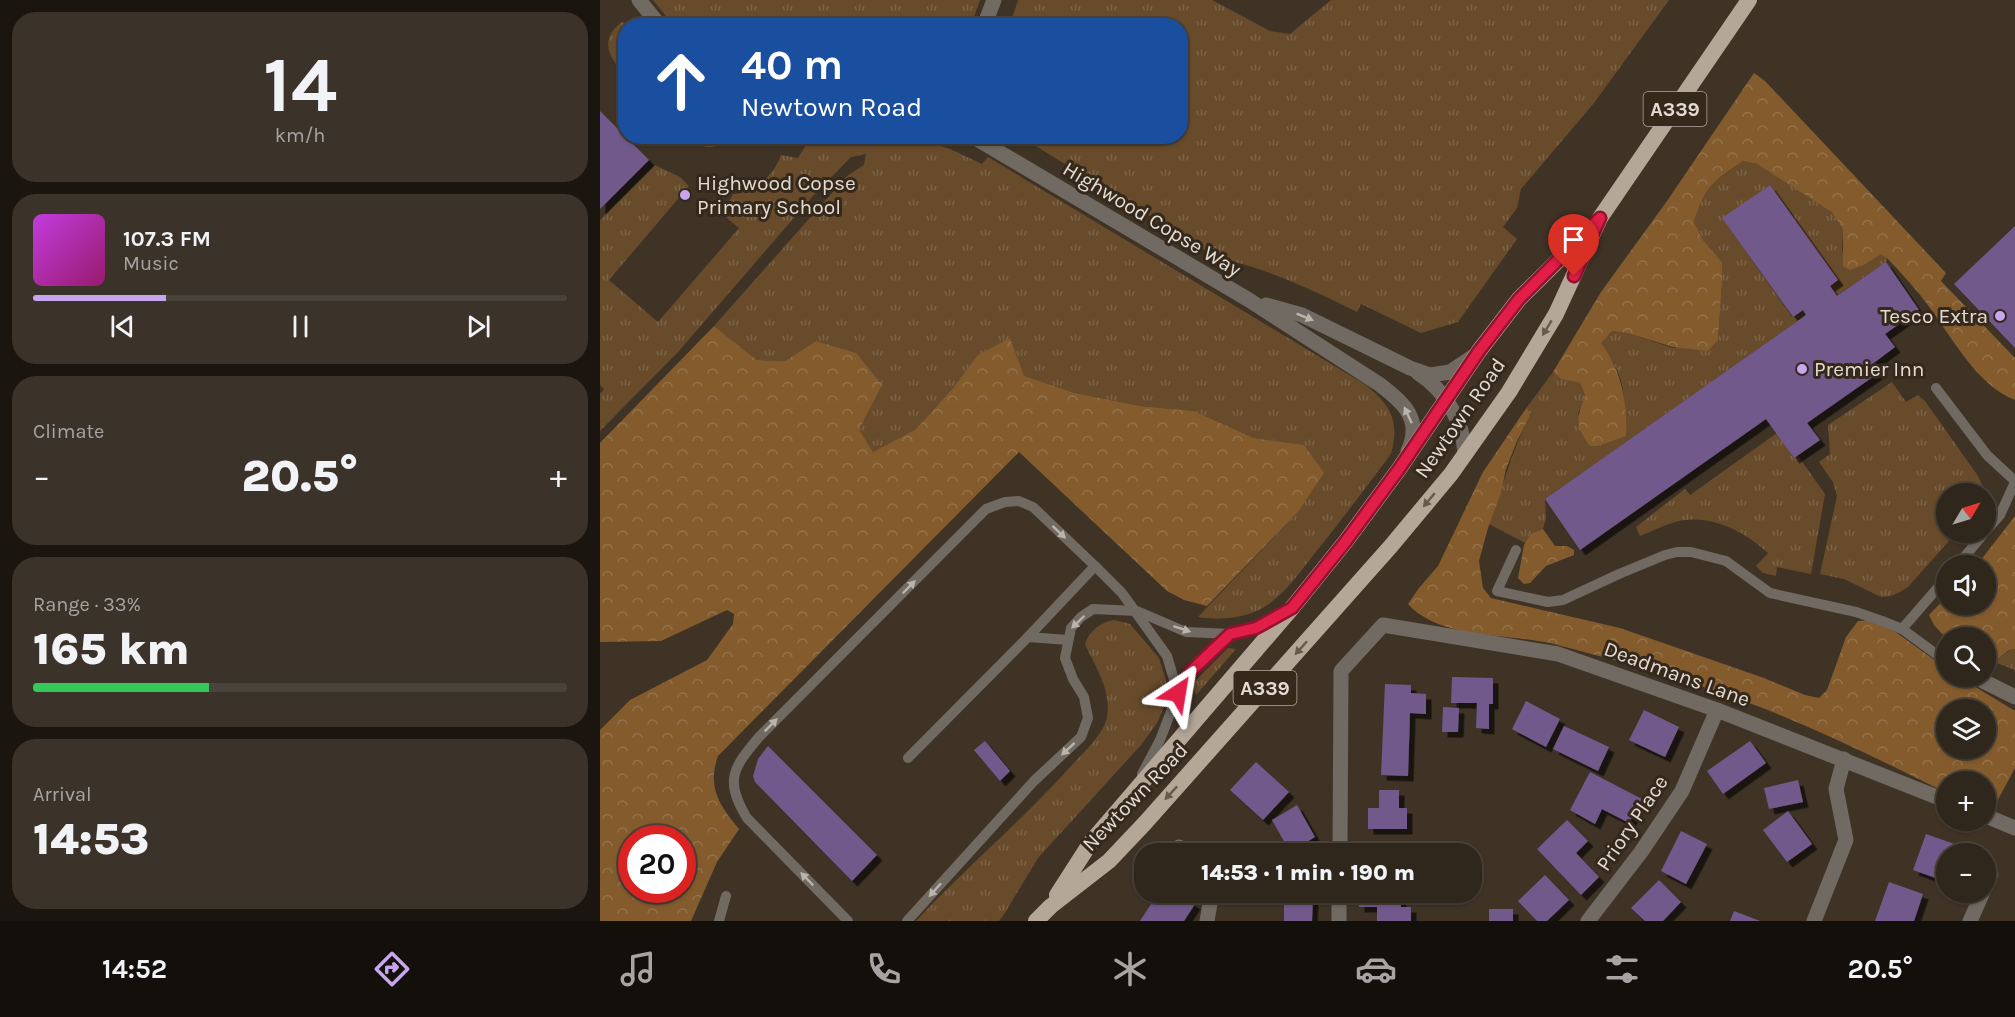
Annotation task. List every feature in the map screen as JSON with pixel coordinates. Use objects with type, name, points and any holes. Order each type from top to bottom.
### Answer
[{"type":"highway","name":"Newtown Road","points":[[1036,921],[1051,906],[1109,861],[1391,546],[1465,454],[1509,392],[1556,314],[1600,218],[1749,0]]},
{"type":"highway","name":"Newtown Road","points":[[1051,906],[1091,842],[1292,608],[1346,541],[1399,469],[1479,351],[1519,299],[1600,218]]},
{"type":"street","points":[[639,0],[654,18]]},
{"type":"street","points":[[987,18],[994,0]]},
{"type":"street","name":"Highwood Copse Way","points":[[986,144],[1249,300],[1397,398],[1407,409],[1414,432],[1399,469]]},
{"type":"street","name":"Highwood Copse Way","points":[[1249,300],[1302,315],[1410,368],[1430,375],[1450,372],[1479,351]]},
{"type":"street","points":[[1410,368],[1428,379],[1446,399],[1457,418],[1464,438],[1465,454]]},
{"type":"street","points":[[1340,843],[1341,671],[1397,613]]},
{"type":"street","name":"Deadmans Lane","points":[[1383,625],[1558,654],[1717,710],[1936,797]]},
{"type":"street","points":[[1995,687],[2015,697]]},
{"type":"street","name":"Priory Place","points":[[1588,921],[1641,852],[1682,791],[1717,710]]},
{"type":"street","points":[[1814,921],[1846,840],[1836,789],[1844,759]]},
{"type":"street","points":[[1996,820],[2015,828]]},
{"type":"street","points":[[1207,921],[1210,903]]},
{"type":"street","points":[[1339,903],[1339,921]]},
{"type":"street","points":[[1970,921],[1978,903]]},
{"type":"lane","points":[[1936,388],[1987,455],[2015,482],[1996,520]]},
{"type":"lane","points":[[848,921],[747,818],[737,802],[734,774],[740,760],[776,720],[986,509],[1005,502],[1019,501],[1033,507],[1095,566],[1137,611],[1167,656],[1178,693]]},
{"type":"lane","points":[[1966,555],[1977,543]]},
{"type":"lane","points":[[1516,550],[1497,591],[1548,602],[1563,600],[1665,555],[1691,552],[1726,561],[1770,593],[1856,612],[1902,629],[1936,654]]},
{"type":"lane","points":[[908,758],[1095,566]]},
{"type":"lane","points":[[1902,629],[1936,590]]},
{"type":"lane","points":[[907,921],[1034,781],[1081,736],[1088,718],[1084,697],[1073,679],[1065,658],[1071,628],[1081,617],[1093,609],[1137,611],[1186,632],[1230,634],[1256,628],[1292,608]]},
{"type":"lane","points":[[1130,796],[1160,740],[1178,693],[1190,672],[1230,634]]},
{"type":"lane","points":[[1028,637],[1068,640]]},
{"type":"lane","points":[[719,921],[726,896]]},
{"type":"green space","points":[[653,0],[980,0],[974,18],[668,18]]},
{"type":"green space","points":[[1018,0],[1212,0],[1270,31],[1290,34],[1331,0],[1669,0],[1594,103],[1521,189],[1517,208],[1503,227],[1517,239],[1458,322],[1421,333],[1361,304],[1357,312],[1272,274],[1218,258],[1032,144],[1188,144],[1188,18],[1012,18]]},
{"type":"green space","points":[[618,25],[618,66],[608,47]]},
{"type":"green space","points":[[1754,73],[1765,81],[1946,273],[1941,281],[2015,358],[2015,400],[1989,384],[1978,373],[1920,295],[1887,258],[1881,254],[1864,265],[1850,270],[1843,266],[1843,229],[1832,212],[1757,164],[1743,161],[1725,174],[1707,192],[1694,222],[1703,240],[1722,262],[1718,340],[1708,351],[1673,347],[1627,333],[1612,331],[1601,343],[1614,364],[1622,387],[1626,411],[1626,436],[1598,446],[1590,446],[1581,432],[1578,421],[1585,395],[1580,383],[1561,379],[1553,372],[1601,292],[1667,201]]},
{"type":"green space","points":[[698,144],[721,144],[714,147]]},
{"type":"green space","points":[[807,144],[935,144],[982,164],[988,157],[1366,385],[1382,400],[1394,423],[1394,442],[1391,454],[1284,591],[1261,609],[1238,617],[1214,618],[1198,617],[1298,512],[1303,445],[1254,438],[1194,411],[1141,406],[1075,393],[1023,376],[1010,339],[978,356],[916,429],[873,452],[859,429],[816,341],[785,361],[757,360],[714,326],[847,176],[864,165],[866,154],[851,157],[812,197],[678,352],[600,431],[600,394],[604,389],[600,385],[600,220],[655,165],[680,177],[689,186],[609,280],[658,322],[739,228],[722,214],[733,194],[749,190],[763,182],[774,169],[781,155],[798,158]]},
{"type":"green space","points":[[1743,161],[1757,164],[1832,211],[1843,229],[1842,251],[1864,265],[1881,253],[1887,258],[1886,262],[1837,296],[1830,286],[1838,280],[1770,185],[1723,219],[1792,317],[1803,310],[1806,315],[1545,499],[1546,518],[1543,529],[1530,534],[1525,543],[1489,524],[1512,456],[1530,416],[1527,407],[1553,372],[1561,379],[1580,383],[1585,395],[1578,414],[1598,446],[1607,442],[1623,398],[1620,377],[1600,342],[1612,331],[1627,333],[1673,348],[1718,340],[1722,262],[1703,240],[1694,222],[1702,201],[1712,186]]},
{"type":"green space","points":[[714,326],[757,360],[785,361],[816,341],[856,353],[882,385],[859,429],[873,452],[916,429],[953,388],[978,355],[1010,338],[1024,376],[1075,393],[1141,406],[1194,411],[1254,438],[1304,445],[1324,473],[1298,512],[1207,606],[1184,600],[1167,591],[1019,452],[718,756],[714,777],[717,795],[739,829],[717,862],[691,921],[600,921],[600,730],[630,700],[707,660],[733,624],[734,614],[727,610],[661,641],[600,642],[600,443]]},
{"type":"green space","points":[[1892,382],[1906,402],[1918,395],[1925,401],[1981,483],[1936,483],[1936,543],[1947,543],[1908,587],[1895,594],[1881,597],[1844,579],[1820,574],[1837,496],[1833,482],[1819,462],[1830,454],[1828,425]]},
{"type":"green space","points":[[1527,407],[1530,416],[1506,469],[1501,493],[1479,561],[1483,588],[1491,598],[1620,628],[1764,678],[1805,695],[1819,698],[1827,690],[1846,637],[1858,621],[1873,620],[1897,633],[1936,661],[1936,687],[1975,687],[1995,699],[1936,699],[1936,759],[1996,759],[1996,699],[2015,711],[2015,768],[1996,803],[1996,771],[1936,771],[1936,788],[1799,723],[1701,686],[1554,644],[1456,630],[1438,624],[1422,616],[1408,604],[1438,566],[1483,472]]},
{"type":"green space","points":[[1777,433],[1794,458],[1798,456],[1825,494],[1811,574],[1777,567],[1776,576],[1763,573],[1756,566],[1768,553],[1738,532],[1704,520],[1679,521],[1640,536],[1636,527],[1685,489],[1690,495]]},
{"type":"green space","points":[[2015,516],[2015,649],[2009,650],[1996,660],[1996,627],[1936,627],[1929,615],[1936,608],[1936,615],[1996,615],[1996,555],[1985,555]]},
{"type":"green space","points":[[1543,529],[1555,546],[1567,546],[1574,550],[1574,555],[1546,566],[1530,583],[1524,584],[1518,578],[1524,545],[1530,534]]},
{"type":"green space","points":[[1114,620],[1130,624],[1159,658],[1166,681],[1166,702],[1157,723],[1141,745],[1038,858],[999,921],[916,921],[1053,785],[1102,730],[1107,717],[1107,698],[1102,679],[1085,644],[1089,635],[1096,628]]},
{"type":"green space","points":[[1228,648],[1236,649],[1196,695],[1192,684]]},
{"type":"green space","points":[[2015,649],[2015,670],[1996,663],[2010,650]]},
{"type":"building","name":"Highwood Copse Primary School","points":[[600,111],[618,129],[618,144],[633,144],[649,160],[600,209]]},
{"type":"building","name":"Premier Inn","points":[[1770,185],[1838,280],[1830,286],[1837,296],[1886,262],[1919,310],[1885,334],[1895,347],[1871,365],[1877,374],[1807,423],[1820,440],[1794,458],[1766,419],[1580,550],[1545,499],[1806,315],[1803,310],[1793,317],[1722,218]]},
{"type":"building","name":"Tesco Extra","points":[[2015,226],[2015,348],[1954,284]]},
{"type":"building","points":[[1452,677],[1493,678],[1493,704],[1489,704],[1489,729],[1476,728],[1477,703],[1451,703]]},
{"type":"building","points":[[1385,684],[1411,685],[1411,693],[1426,694],[1426,714],[1410,713],[1408,776],[1381,775]]},
{"type":"building","points":[[1526,701],[1560,719],[1546,747],[1512,729]]},
{"type":"building","points":[[1443,707],[1459,708],[1458,732],[1442,732]]},
{"type":"building","points":[[1644,710],[1679,727],[1665,757],[1629,740]]},
{"type":"building","points":[[1564,726],[1609,747],[1598,771],[1553,749]]},
{"type":"building","points":[[985,741],[1010,771],[1000,781],[974,750]]},
{"type":"building","points":[[1750,741],[1766,763],[1723,794],[1707,771]]},
{"type":"building","points":[[768,746],[877,855],[852,881],[755,782],[753,776],[758,759]]},
{"type":"building","points":[[1256,762],[1289,792],[1263,820],[1230,790]]},
{"type":"building","points":[[1590,772],[1642,799],[1629,823],[1602,809],[1595,824],[1570,810]]},
{"type":"building","points":[[1798,780],[1803,802],[1769,809],[1764,788]]},
{"type":"building","points":[[1379,790],[1399,790],[1399,808],[1407,808],[1407,829],[1368,829],[1368,808],[1379,808]]},
{"type":"building","points":[[1297,805],[1315,837],[1305,843],[1285,843],[1272,820]]},
{"type":"building","points":[[1788,811],[1812,844],[1787,862],[1763,830]]},
{"type":"building","points":[[1567,820],[1588,841],[1576,853],[1599,877],[1581,895],[1537,849]]},
{"type":"building","points":[[1681,831],[1707,844],[1686,884],[1661,871]]},
{"type":"building","points":[[1926,834],[1952,843],[1936,843],[1936,878],[1913,870]]},
{"type":"building","points":[[1545,875],[1569,900],[1547,921],[1537,921],[1518,901]]},
{"type":"building","points":[[1659,880],[1681,902],[1663,921],[1645,921],[1631,908]]},
{"type":"building","points":[[1889,882],[1923,894],[1914,921],[1875,921]]},
{"type":"building","points":[[1152,903],[1195,904],[1184,921],[1140,921]]},
{"type":"building","points":[[1284,903],[1313,903],[1312,921],[1284,921]]},
{"type":"building","points":[[1359,903],[1401,903],[1401,907],[1411,907],[1411,921],[1377,921],[1377,907],[1359,907]]},
{"type":"building","points":[[1489,909],[1513,909],[1513,921],[1489,921]]},
{"type":"building","points":[[1734,911],[1760,921],[1730,921]]},
{"type":"place","name":"Highwood Copse Primary School","points":[[685,195]]},
{"type":"place","name":"Tesco Extra","points":[[2000,316]]},
{"type":"place","name":"Premier Inn","points":[[1802,369]]},
{"type":"route","points":[[1178,693],[1190,672],[1230,634],[1256,628],[1292,608],[1346,541],[1399,469],[1479,351],[1519,299],[1600,218],[1574,276]]}]
